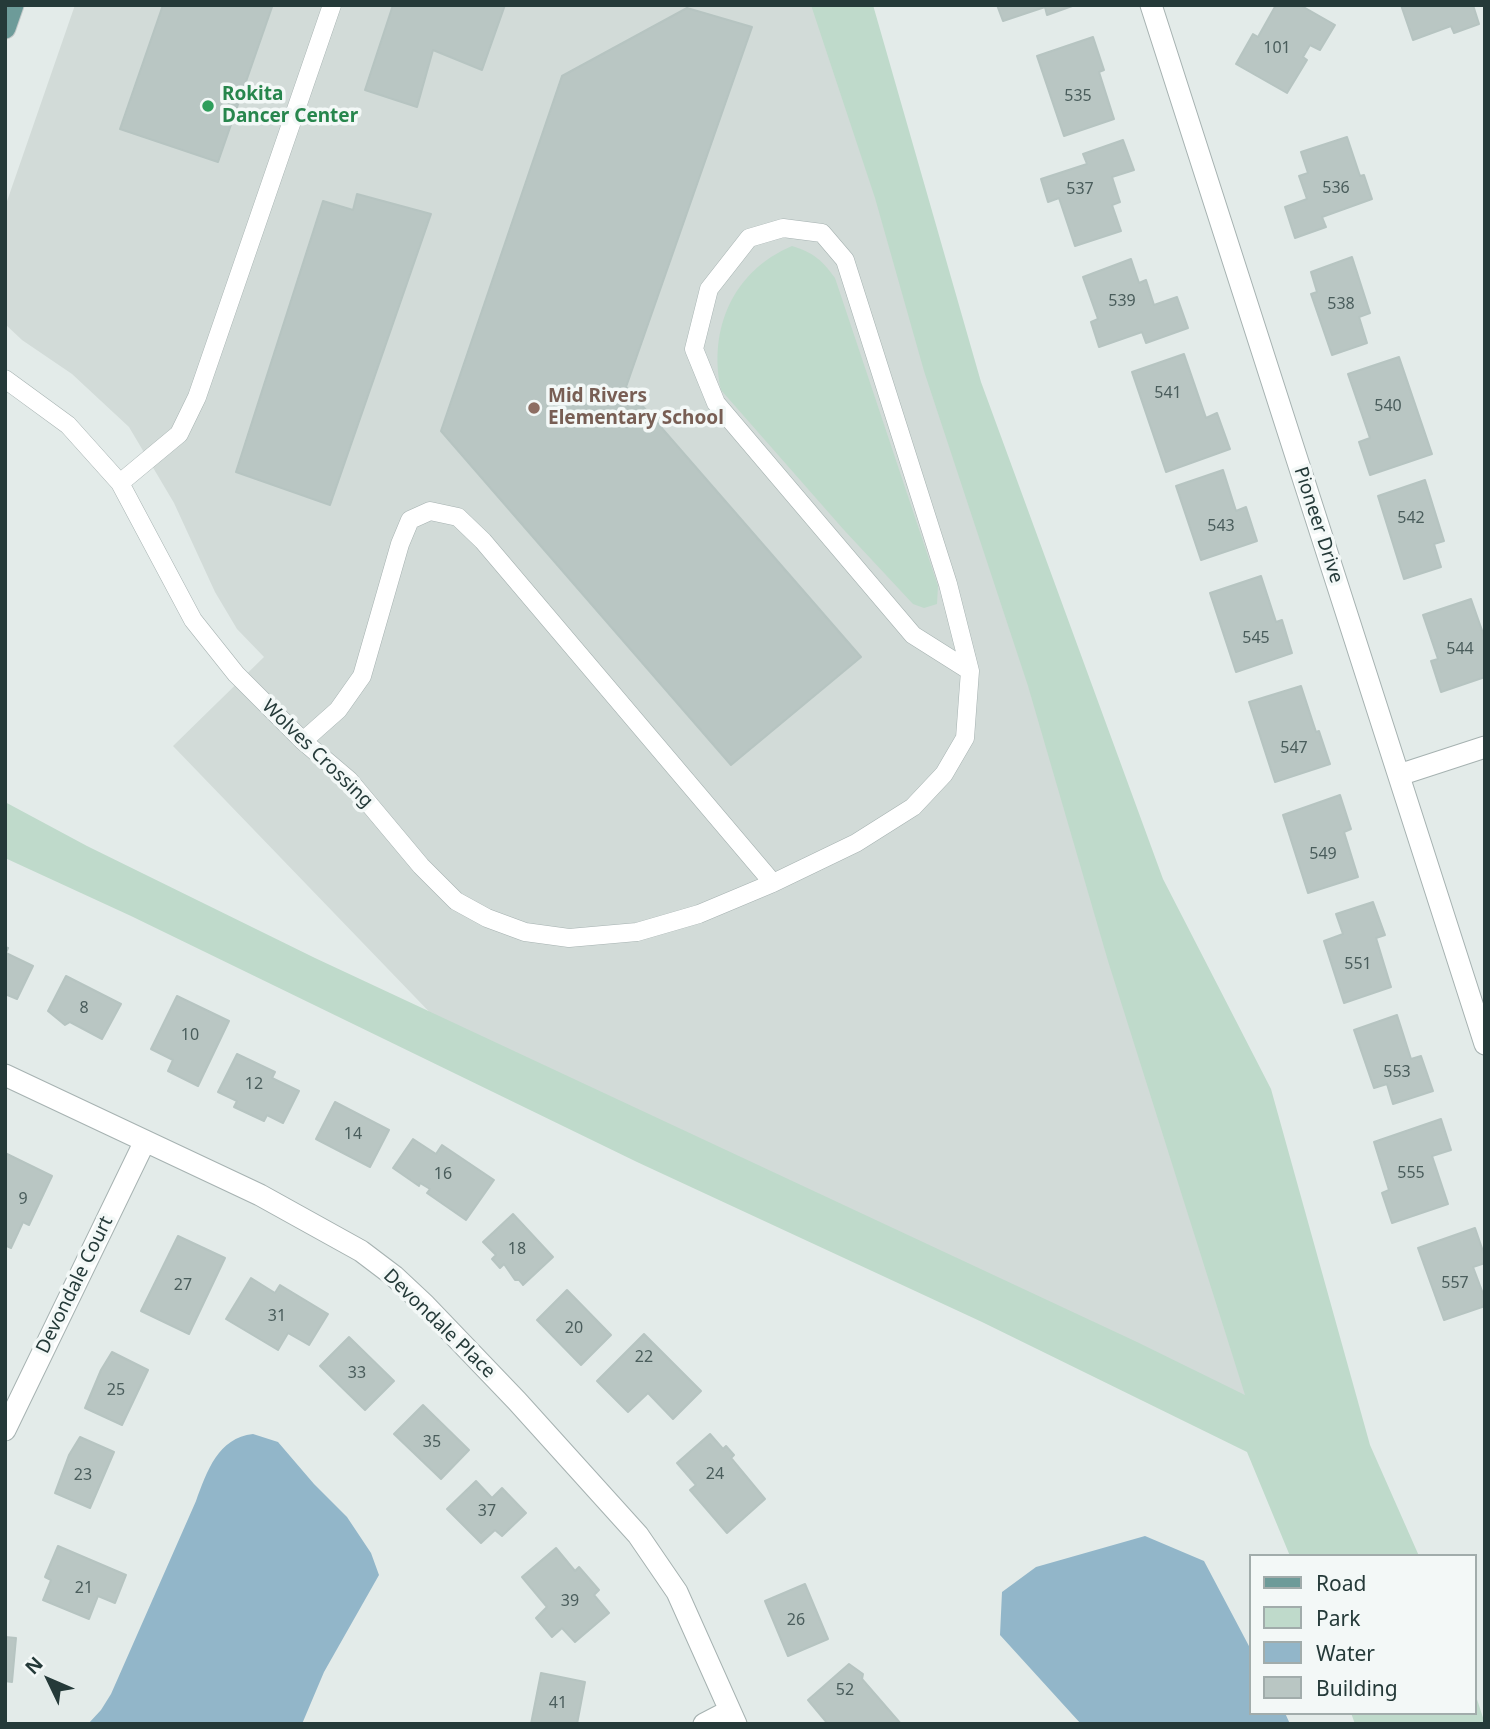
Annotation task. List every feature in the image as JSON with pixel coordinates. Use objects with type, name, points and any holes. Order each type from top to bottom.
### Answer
[{"type":"main road","points":[[5,28],[13,5]]},
{"type":"street","name":"Pioneer Drive","points":[[1151,5],[1485,1044]]},
{"type":"street","points":[[1399,775],[1485,747]]},
{"type":"street","name":"Devondale Place","points":[[5,1075],[260,1195],[361,1251],[394,1276],[425,1305],[638,1535],[677,1592],[733,1718]]},
{"type":"street","name":"Devondale Court","points":[[5,1430],[145,1141]]},
{"type":"street","points":[[704,1724],[733,1718]]},
{"type":"lane","points":[[120,483],[179,434],[197,397],[331,5]]},
{"type":"lane","name":"Wolves Crossing","points":[[5,379],[68,425],[120,483],[193,620],[236,674],[303,741],[349,780],[421,866],[456,901],[486,918],[525,932],[569,937],[637,932],[699,914],[773,883],[856,843],[913,807],[944,774],[965,738],[970,671],[948,584],[845,260],[822,233],[783,228],[749,238],[709,289],[694,349],[716,403],[913,635],[970,671]]},
{"type":"lane","points":[[303,741],[338,710],[362,676],[400,544],[410,520],[430,511],[458,517],[483,541],[773,883]]},
{"type":"shaded area","points":[[75,5],[855,5],[1313,1457],[494,1079],[173,746],[264,657],[237,629],[215,592],[174,503],[129,427],[72,374],[22,340],[5,324],[5,207]]},
{"type":"green space","points":[[811,5],[873,5],[981,382],[1163,879],[1271,1089],[1370,1445],[1418,1554],[1289,1554],[1247,1452],[982,1322],[637,1162],[131,916],[5,858],[5,802],[87,846],[315,958],[1245,1395],[1108,961],[1028,686],[924,371],[875,198]]},
{"type":"green space","points":[[792,246],[817,258],[835,278],[938,586],[937,604],[924,608],[913,604],[721,390],[718,345],[722,324],[730,305],[740,286],[754,270]]},
{"type":"green space","points":[[1476,1696],[1485,1724],[1355,1724],[1352,1715],[1476,1715]]},
{"type":"water","points":[[253,1434],[278,1442],[347,1517],[371,1553],[379,1575],[324,1672],[302,1724],[88,1724],[111,1694],[210,1468],[222,1449],[241,1437]]},
{"type":"water","points":[[1145,1536],[1204,1561],[1248,1644],[1248,1715],[1286,1715],[1290,1724],[1081,1724],[1000,1635],[1002,1592],[1036,1567]]},
{"type":"building","points":[[163,5],[272,7],[218,162],[120,129]]},
{"type":"building","points":[[393,5],[505,5],[482,70],[433,50],[417,107],[365,90]]},
{"type":"building","points":[[997,5],[1075,5],[1047,15],[1045,7],[1003,21]]},
{"type":"building","points":[[1276,5],[1300,5],[1335,25],[1320,50],[1310,45],[1303,57],[1307,60],[1287,93],[1236,64],[1253,34],[1258,37]]},
{"type":"building","points":[[1401,5],[1473,5],[1479,24],[1454,33],[1451,26],[1413,40]]},
{"type":"building","points":[[687,8],[752,27],[626,387],[861,657],[731,765],[441,431],[562,76]]},
{"type":"building","points":[[1093,37],[1104,70],[1099,72],[1114,119],[1064,136],[1037,56]]},
{"type":"building","points":[[1347,137],[1360,176],[1364,175],[1372,199],[1322,217],[1326,227],[1295,238],[1285,207],[1307,199],[1299,176],[1308,173],[1301,152]]},
{"type":"building","points":[[1123,140],[1134,170],[1112,177],[1120,202],[1112,205],[1121,231],[1075,246],[1059,198],[1048,202],[1041,179],[1087,164],[1083,154]]},
{"type":"building","points":[[357,194],[431,214],[330,505],[236,472],[323,201],[353,210]]},
{"type":"building","points":[[1352,257],[1370,313],[1359,317],[1367,343],[1332,355],[1311,294],[1317,292],[1311,272]]},
{"type":"building","points":[[1131,259],[1139,283],[1146,280],[1154,305],[1177,297],[1188,328],[1146,343],[1142,332],[1099,347],[1091,322],[1098,319],[1083,277]]},
{"type":"building","points":[[1184,354],[1206,418],[1217,413],[1230,449],[1166,472],[1132,372]]},
{"type":"building","points":[[1399,357],[1432,454],[1370,475],[1359,442],[1370,438],[1348,374]]},
{"type":"building","points":[[1223,470],[1236,511],[1246,507],[1257,541],[1201,560],[1176,486]]},
{"type":"building","points":[[1425,480],[1444,541],[1434,544],[1441,567],[1404,579],[1378,496]]},
{"type":"building","points":[[1261,576],[1276,622],[1282,620],[1292,653],[1236,672],[1210,593]]},
{"type":"building","points":[[1471,599],[1485,639],[1485,677],[1441,692],[1431,661],[1438,659],[1423,615]]},
{"type":"building","points":[[1301,686],[1330,764],[1275,782],[1249,702]]},
{"type":"building","points":[[1340,795],[1351,829],[1344,832],[1358,877],[1308,893],[1283,815]]},
{"type":"building","points":[[1373,902],[1385,935],[1376,938],[1391,987],[1344,1003],[1324,941],[1343,934],[1336,914]]},
{"type":"building","points":[[5,947],[8,948],[6,953],[33,966],[17,999],[5,994]]},
{"type":"building","points":[[66,976],[121,1004],[102,1039],[70,1022],[65,1025],[48,1011]]},
{"type":"building","points":[[177,996],[229,1021],[198,1086],[168,1071],[173,1060],[151,1049]]},
{"type":"building","points":[[1397,1015],[1411,1059],[1421,1056],[1433,1091],[1393,1104],[1387,1084],[1374,1088],[1354,1030]]},
{"type":"building","points":[[237,1054],[275,1072],[272,1078],[299,1091],[283,1123],[267,1115],[264,1121],[234,1107],[237,1101],[218,1092]]},
{"type":"building","points":[[335,1102],[389,1130],[370,1167],[316,1139]]},
{"type":"building","points":[[1441,1119],[1451,1150],[1432,1156],[1448,1204],[1392,1223],[1382,1193],[1389,1190],[1374,1142]]},
{"type":"building","points":[[413,1139],[436,1154],[442,1145],[494,1180],[466,1220],[427,1193],[430,1189],[420,1183],[419,1186],[393,1168]]},
{"type":"building","points":[[5,1153],[52,1176],[29,1225],[23,1222],[11,1248],[5,1245]]},
{"type":"building","points":[[513,1214],[553,1257],[523,1285],[519,1280],[515,1280],[504,1264],[500,1268],[492,1259],[496,1255],[483,1242]]},
{"type":"building","points":[[1475,1228],[1485,1263],[1473,1267],[1485,1306],[1444,1320],[1418,1248]]},
{"type":"building","points":[[178,1236],[225,1258],[189,1334],[141,1311]]},
{"type":"building","points":[[251,1278],[275,1293],[280,1285],[328,1314],[309,1345],[288,1333],[278,1350],[226,1319]]},
{"type":"building","points":[[567,1290],[611,1335],[581,1365],[537,1320]]},
{"type":"building","points":[[644,1334],[701,1391],[673,1419],[648,1393],[628,1412],[597,1381]]},
{"type":"building","points":[[349,1337],[394,1381],[365,1410],[320,1366]]},
{"type":"building","points":[[112,1352],[148,1370],[122,1425],[85,1408]]},
{"type":"building","points":[[423,1405],[469,1450],[441,1479],[394,1434]]},
{"type":"building","points":[[710,1434],[723,1449],[726,1446],[734,1455],[731,1458],[765,1499],[727,1533],[690,1490],[696,1485],[677,1463]]},
{"type":"building","points":[[80,1437],[114,1452],[90,1508],[55,1493],[69,1455]]},
{"type":"building","points":[[476,1481],[492,1498],[502,1488],[526,1513],[502,1536],[495,1530],[481,1543],[447,1509]]},
{"type":"building","points":[[58,1546],[126,1575],[115,1603],[98,1596],[89,1619],[43,1600],[51,1580],[45,1577]]},
{"type":"building","points":[[556,1548],[575,1571],[579,1567],[599,1590],[594,1595],[609,1613],[575,1642],[562,1628],[552,1637],[536,1618],[547,1607],[522,1577]]},
{"type":"building","points":[[805,1584],[828,1639],[788,1656],[765,1601]]},
{"type":"building","points":[[5,1637],[16,1638],[12,1682],[5,1681]]},
{"type":"building","points":[[849,1664],[863,1674],[862,1679],[901,1724],[828,1724],[808,1700]]},
{"type":"building","points":[[541,1673],[585,1682],[577,1724],[531,1724]]},
{"type":"place","name":"Rokita Dancer Center","points":[[208,106]]},
{"type":"place","name":"Mid Rivers Elementary School","points":[[534,408]]}]
